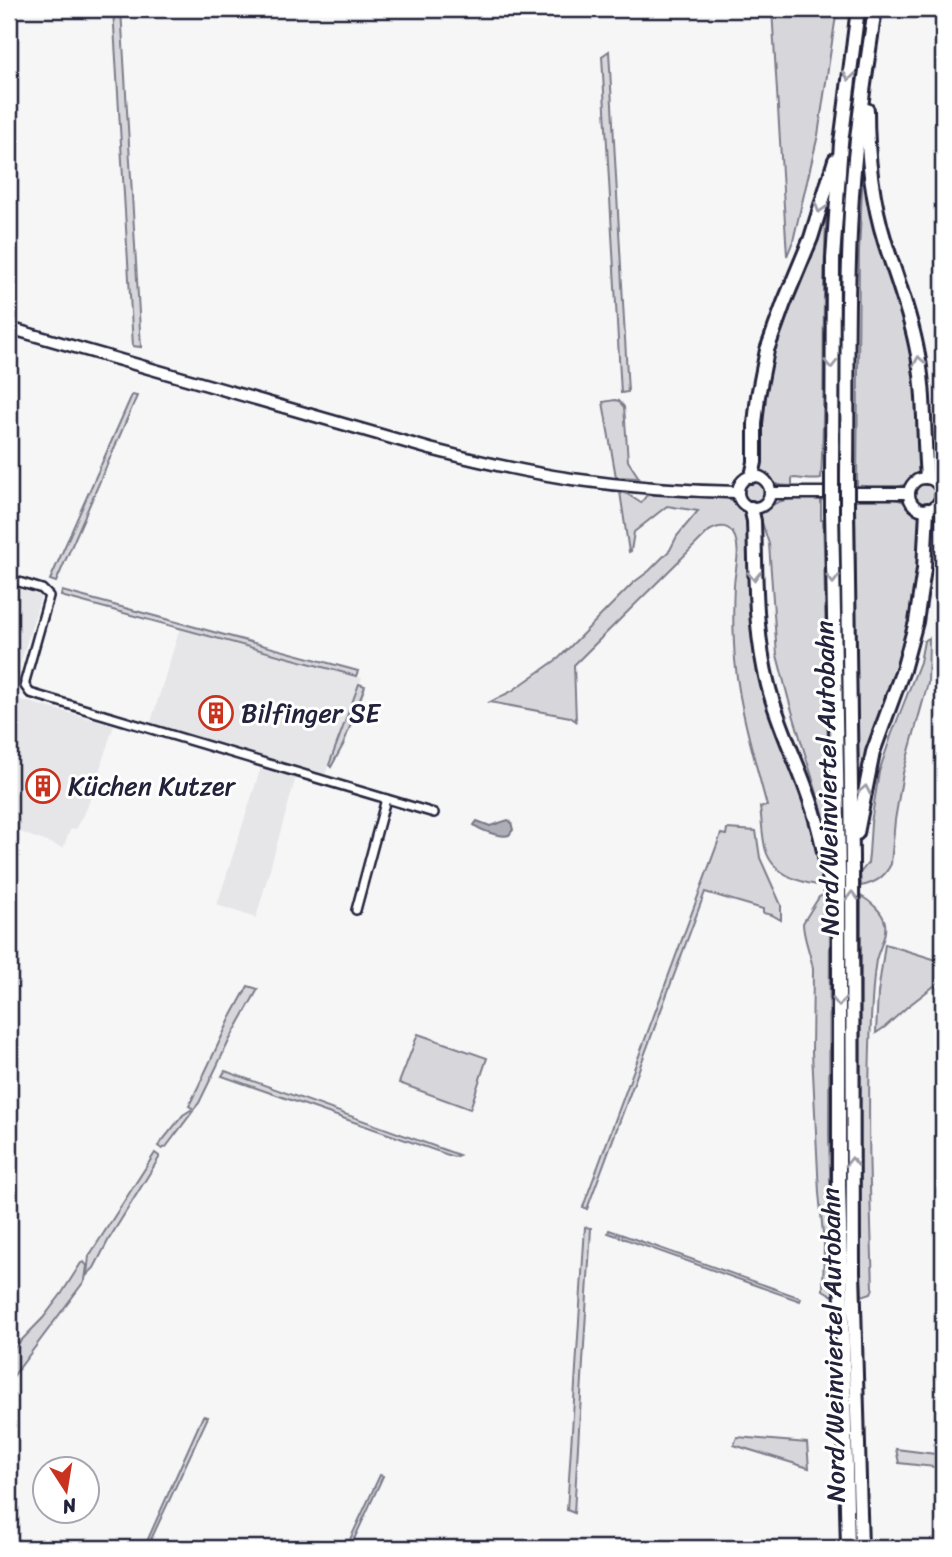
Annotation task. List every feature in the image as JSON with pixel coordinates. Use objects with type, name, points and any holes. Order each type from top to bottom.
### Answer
[{"type":"highway","name":"Nord/Weinviertel Autobahn","points":[[848,1548],[839,1185],[832,284],[841,144],[858,9]]},
{"type":"highway","name":"Nord/Weinviertel Autobahn","points":[[861,1548],[853,1259],[847,474],[850,234],[858,126],[875,9]]},
{"type":"highway","points":[[866,71],[872,180],[881,229],[909,315],[919,359],[925,405],[927,478]]},
{"type":"highway","points":[[752,476],[758,396],[767,350],[783,303],[811,238],[841,144]]},
{"type":"highway","points":[[751,508],[754,521],[755,602],[764,667],[777,716],[819,828],[839,933]]},
{"type":"highway","points":[[852,858],[873,752],[903,670],[916,622],[924,569],[927,510]]},
{"type":"main road","points":[[9,328],[430,449],[492,464],[599,483],[738,492]]},
{"type":"main road","points":[[752,476],[765,480],[771,493],[761,507],[751,508],[740,500],[738,492],[741,483],[752,476]]},
{"type":"main road","points":[[927,478],[939,485],[942,494],[939,503],[927,510],[916,507],[909,493],[914,482],[927,478]]},
{"type":"main road","points":[[771,493],[909,493]]},
{"type":"street","points":[[9,579],[42,589],[48,594],[49,600],[25,681],[27,690],[37,696],[434,813]]},
{"type":"street","points":[[356,910],[386,800]]},
{"type":"shaded area","points":[[113,9],[121,9],[141,347],[133,346]]},
{"type":"shaded area","points":[[772,9],[837,9],[818,135],[787,256]]},
{"type":"shaded area","points":[[609,51],[628,392],[621,393],[602,56]]},
{"type":"shaded area","points":[[863,169],[911,349],[920,415],[920,473],[902,486],[890,488],[857,486],[859,252]]},
{"type":"shaded area","points":[[827,205],[821,479],[792,478],[792,486],[782,486],[759,472],[763,398],[774,348]]},
{"type":"shaded area","points":[[132,395],[137,396],[56,582],[50,580]]},
{"type":"shaded area","points":[[615,400],[624,407],[628,461],[639,478],[616,477],[603,402]]},
{"type":"shaded area","points":[[755,481],[763,484],[766,492],[763,500],[755,503],[747,500],[744,492],[747,484]]},
{"type":"shaded area","points":[[925,482],[933,485],[936,493],[933,501],[925,504],[917,501],[914,493],[917,485]]},
{"type":"shaded area","points":[[620,492],[641,503],[651,494],[729,499],[746,513],[750,525],[750,597],[753,625],[816,837],[826,886],[799,881],[783,873],[770,860],[766,851],[760,807],[767,806],[746,725],[735,664],[733,607],[738,549],[733,533],[727,528],[720,527],[709,531],[574,665],[576,721],[570,717],[490,702],[512,691],[559,658],[633,583],[670,550],[677,536],[698,511],[667,506],[634,532],[629,552]]},
{"type":"shaded area","points":[[821,498],[830,855],[826,823],[777,655],[769,544],[759,513],[785,500]]},
{"type":"shaded area","points":[[855,498],[897,499],[921,513],[918,532],[919,563],[912,614],[899,661],[871,737],[859,786],[856,643]]},
{"type":"shaded area","points":[[9,586],[41,596],[10,697],[114,725],[87,808],[77,828],[70,830],[63,848],[9,828]]},
{"type":"shaded area","points":[[62,591],[358,671],[356,676],[61,596]]},
{"type":"shaded area","points":[[180,628],[362,678],[324,777],[150,725]]},
{"type":"shaded area","points":[[929,638],[928,683],[903,773],[891,864],[879,879],[861,886],[860,873],[868,863],[879,772],[920,662],[924,641]]},
{"type":"shaded area","points":[[359,684],[365,686],[343,745],[331,767],[329,765]]},
{"type":"shaded area","points":[[261,767],[296,777],[256,918],[217,905]]},
{"type":"shaded area","points":[[508,820],[513,830],[505,836],[474,825],[477,821],[490,826]]},
{"type":"shaded area","points":[[727,829],[756,831],[760,858],[781,905],[781,920],[763,913],[763,909],[705,892],[587,1209],[583,1207],[721,834],[726,835]]},
{"type":"shaded area","points":[[823,895],[826,895],[830,913],[830,1278],[833,1278],[833,1296],[823,1290],[824,1244],[812,1052],[813,969],[803,923]]},
{"type":"shaded area","points":[[861,896],[879,911],[885,928],[875,967],[870,1052],[869,1153],[873,1288],[871,1293],[862,1296],[860,1254]]},
{"type":"shaded area","points":[[885,944],[943,962],[943,979],[876,1033],[878,993]]},
{"type":"shaded area","points":[[248,986],[258,989],[194,1109],[189,1106]]},
{"type":"shaded area","points":[[418,1034],[487,1058],[470,1109],[399,1083]]},
{"type":"shaded area","points":[[225,1071],[459,1155],[454,1157],[222,1076]]},
{"type":"shaded area","points":[[193,1111],[166,1147],[162,1149],[158,1146],[183,1115]]},
{"type":"shaded area","points":[[155,1153],[159,1158],[94,1268],[87,1275],[89,1256]]},
{"type":"shaded area","points":[[585,1227],[591,1228],[574,1513],[567,1510]]},
{"type":"shaded area","points":[[609,1230],[801,1298],[800,1301],[608,1233]]},
{"type":"shaded area","points":[[84,1262],[87,1266],[85,1280],[9,1382],[9,1350],[43,1318]]},
{"type":"shaded area","points":[[203,1416],[208,1417],[147,1548],[144,1548]]},
{"type":"shaded area","points":[[737,1437],[807,1443],[809,1468],[734,1445]]},
{"type":"shaded area","points":[[896,1449],[943,1455],[943,1468],[899,1463]]},
{"type":"shaded area","points":[[380,1475],[383,1476],[350,1548],[346,1548]]},
{"type":"place","name":"Bilfinger SE","points":[[216,713]]},
{"type":"place","name":"Küchen Kutzer","points":[[43,786]]}]
